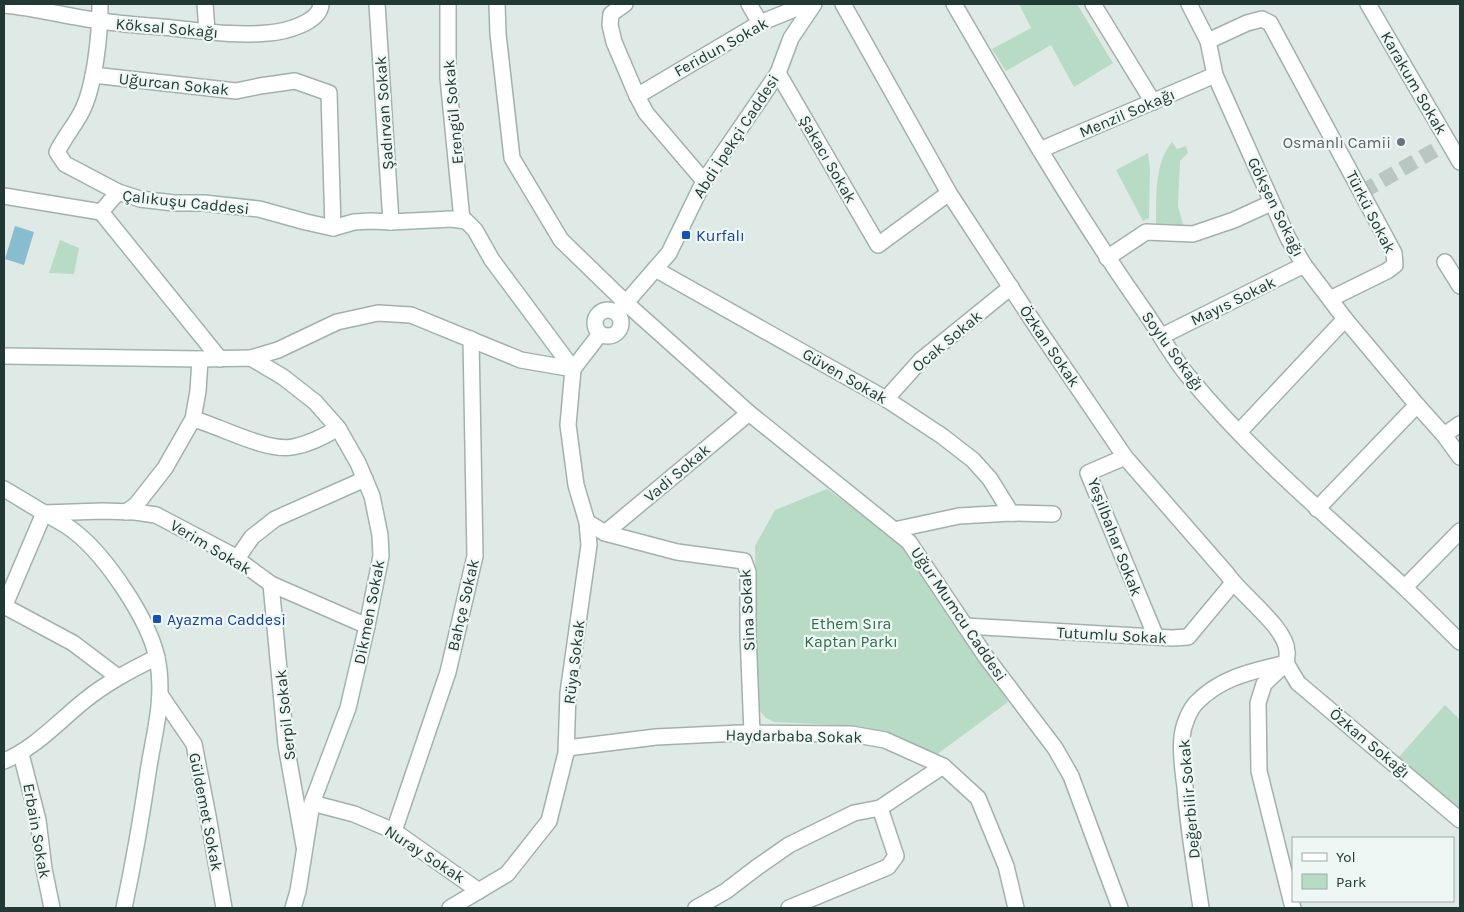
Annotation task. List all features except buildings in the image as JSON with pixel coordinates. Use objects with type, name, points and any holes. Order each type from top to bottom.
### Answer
[{"type":"street","points":[[100,4],[100,21],[90,93],[81,114],[57,152],[64,164],[118,192]]},
{"type":"street","points":[[205,4],[207,32]]},
{"type":"street","name":"Köksal Sokağı","points":[[4,5],[27,5],[100,21],[240,34],[270,33],[300,25],[314,17],[321,4]]},
{"type":"street","name":"Şadırvan Sokak","points":[[376,4],[391,222]]},
{"type":"street","name":"Erengül Sokak","points":[[448,4],[448,78],[462,220]]},
{"type":"street","name":"Uğur Mumcu Caddesi","points":[[497,4],[498,34],[512,158],[561,240],[621,308],[909,542],[986,657],[1055,748],[1071,776],[1120,908]]},
{"type":"street","points":[[626,4],[611,14],[610,25],[614,42],[637,96],[646,113],[704,181]]},
{"type":"street","points":[[749,4],[760,23]]},
{"type":"street","name":"Feridun Sokak","points":[[637,96],[760,23],[807,4]]},
{"type":"street","name":"Abdi İpekçi Caddesi","points":[[621,308],[669,253],[704,181],[778,73],[791,38],[814,4]]},
{"type":"street","name":"Özkan Sokak","points":[[843,4],[949,193],[1125,457],[1233,583],[1284,637],[1288,650],[1286,663]]},
{"type":"street","name":"Soylu Sokağı","points":[[954,4],[1040,150],[1107,258],[1187,375],[1239,432],[1317,509],[1405,587],[1460,642]]},
{"type":"street","points":[[1093,4],[1153,102]]},
{"type":"street","name":"Gökşen Sokağı","points":[[1189,4],[1208,41],[1215,75],[1271,203],[1304,265],[1345,319],[1444,435],[1460,457]]},
{"type":"street","name":"Karakum Sokak","points":[[1368,4],[1459,158]]},
{"type":"street","name":"Türkü Sokak","points":[[1208,41],[1247,23],[1262,19],[1270,24],[1394,253],[1396,265],[1330,299]]},
{"type":"street","name":"Şakacı Sokak","points":[[778,73],[878,245],[949,193]]},
{"type":"street","name":"Uğurcan Sokak","points":[[93,75],[236,91],[295,81],[329,93],[333,228]]},
{"type":"street","name":"Menzil Sokağı","points":[[1040,150],[1215,75]]},
{"type":"street","name":"Çalıkuşu Caddesi","points":[[220,359],[101,212],[118,192],[140,199],[259,209],[333,228],[354,222],[462,220]]},
{"type":"street","points":[[4,196],[101,212]]},
{"type":"street","points":[[1107,258],[1146,232],[1193,234],[1234,220],[1271,203]]},
{"type":"street","points":[[462,220],[466,221],[475,230],[492,260],[573,369]]},
{"type":"street","points":[[1445,262],[1460,286]]},
{"type":"street","name":"Mayıs Sokak","points":[[1162,336],[1304,265]]},
{"type":"street","name":"Güven Sokak","points":[[655,269],[886,399],[942,436],[973,460],[990,479],[1011,512]]},
{"type":"street","name":"Ocak Sokak","points":[[886,399],[921,360],[1011,287]]},
{"type":"street","points":[[573,369],[600,334],[594,323],[598,315],[601,312],[621,308]]},
{"type":"street","points":[[4,356],[251,358],[278,350],[337,322],[378,313],[411,314],[521,360],[573,369]]},
{"type":"street","points":[[1239,432],[1345,319]]},
{"type":"street","name":"Bahçe Sokak","points":[[394,831],[448,672],[475,556],[471,339]]},
{"type":"street","name":"Dikmen Sokak","points":[[251,358],[283,377],[315,402],[338,428],[358,463],[372,496],[380,535],[381,556],[348,708],[312,802],[298,891],[293,908]]},
{"type":"street","points":[[126,512],[136,504],[165,468],[193,420],[198,391],[200,359]]},
{"type":"street","name":"Rüya Sokak","points":[[450,908],[507,874],[549,822],[567,748],[568,692],[589,545],[587,522],[576,485],[568,425],[573,369]]},
{"type":"street","points":[[1317,509],[1417,405]]},
{"type":"street","name":"Vadi Sokak","points":[[605,533],[749,413]]},
{"type":"street","points":[[193,420],[206,422],[263,444],[291,448],[324,437],[338,428]]},
{"type":"street","points":[[1444,435],[1460,424]]},
{"type":"street","name":"Yeşilbahar Sokak","points":[[1125,457],[1088,473],[1156,638]]},
{"type":"street","points":[[236,560],[252,537],[275,518],[365,479]]},
{"type":"street","points":[[4,489],[74,531],[95,550],[126,593],[141,619],[157,657],[161,696],[133,869],[124,908]]},
{"type":"street","points":[[4,499],[27,502]]},
{"type":"street","name":"Verim Sokak","points":[[44,513],[126,512],[156,515],[230,554],[271,584],[367,626]]},
{"type":"street","points":[[894,530],[959,516],[1011,512],[1053,514]]},
{"type":"street","points":[[44,513],[4,606],[73,643],[118,677]]},
{"type":"street","name":"Sina Sokak","points":[[587,522],[605,533],[677,552],[744,561],[748,572],[748,634],[752,733]]},
{"type":"street","points":[[1405,587],[1460,531]]},
{"type":"street","name":"Tutumlu Sokak","points":[[966,626],[1156,638],[1188,637],[1233,583]]},
{"type":"street","name":"Serpil Sokak","points":[[271,584],[286,744],[304,846]]},
{"type":"street","points":[[4,761],[21,754],[84,701],[118,677],[157,657]]},
{"type":"street","points":[[1286,663],[1264,684],[1258,703],[1259,771],[1293,908]]},
{"type":"street","name":"Özkan Sokağı","points":[[1286,663],[1298,683],[1460,820]]},
{"type":"street","name":"Değerbilir Sokak","points":[[1201,908],[1188,827],[1183,770],[1182,736],[1188,716],[1195,703],[1232,677],[1286,663]]},
{"type":"street","name":"Güldemet Sokak","points":[[161,696],[194,744],[224,908]]},
{"type":"street","name":"Haydarbaba Sokak","points":[[567,748],[656,737],[752,733],[851,734],[885,740],[943,766],[978,798],[1006,866],[1016,908]]},
{"type":"street","name":"Erbain Sokak","points":[[21,754],[38,820],[44,869],[52,908]]},
{"type":"street","points":[[696,908],[726,891],[756,868],[790,846],[854,813],[880,808],[943,766]]},
{"type":"street","name":"Nuray Sokak","points":[[312,802],[354,814],[394,831],[479,891]]},
{"type":"street","points":[[789,908],[888,867],[896,856],[880,808]]},
{"type":"green space","points":[[1019,4],[1077,4],[1113,63],[1074,87],[1051,45],[1006,71],[992,49],[1031,28]]},
{"type":"green space","points":[[1172,142],[1177,149],[1186,146],[1188,153],[1180,161],[1178,206],[1184,228],[1156,229],[1156,195],[1159,172],[1166,151]]},
{"type":"green space","points":[[1148,153],[1150,169],[1149,218],[1143,221],[1116,170]]},
{"type":"green space","points":[[60,240],[79,248],[74,274],[49,273]]},
{"type":"green space","name":"Ethem Sıra Kaptan Parkı","points":[[827,489],[908,547],[1008,702],[936,755],[887,734],[859,726],[774,722],[766,718],[758,709],[755,546],[775,510]]},
{"type":"green space","points":[[1445,705],[1460,720],[1460,812],[1397,759]]},
{"type":"water","points":[[15,226],[34,232],[24,265],[5,259]]},
{"type":"tunnel","points":[[1362,192],[1449,142]]},
{"type":"place","name":"Osmanlı Camii","points":[[1401,142]]},
{"type":"place","name":"Kurfalı","points":[[686,235]]},
{"type":"place","name":"Ayazma Caddesi","points":[[157,619]]}]
